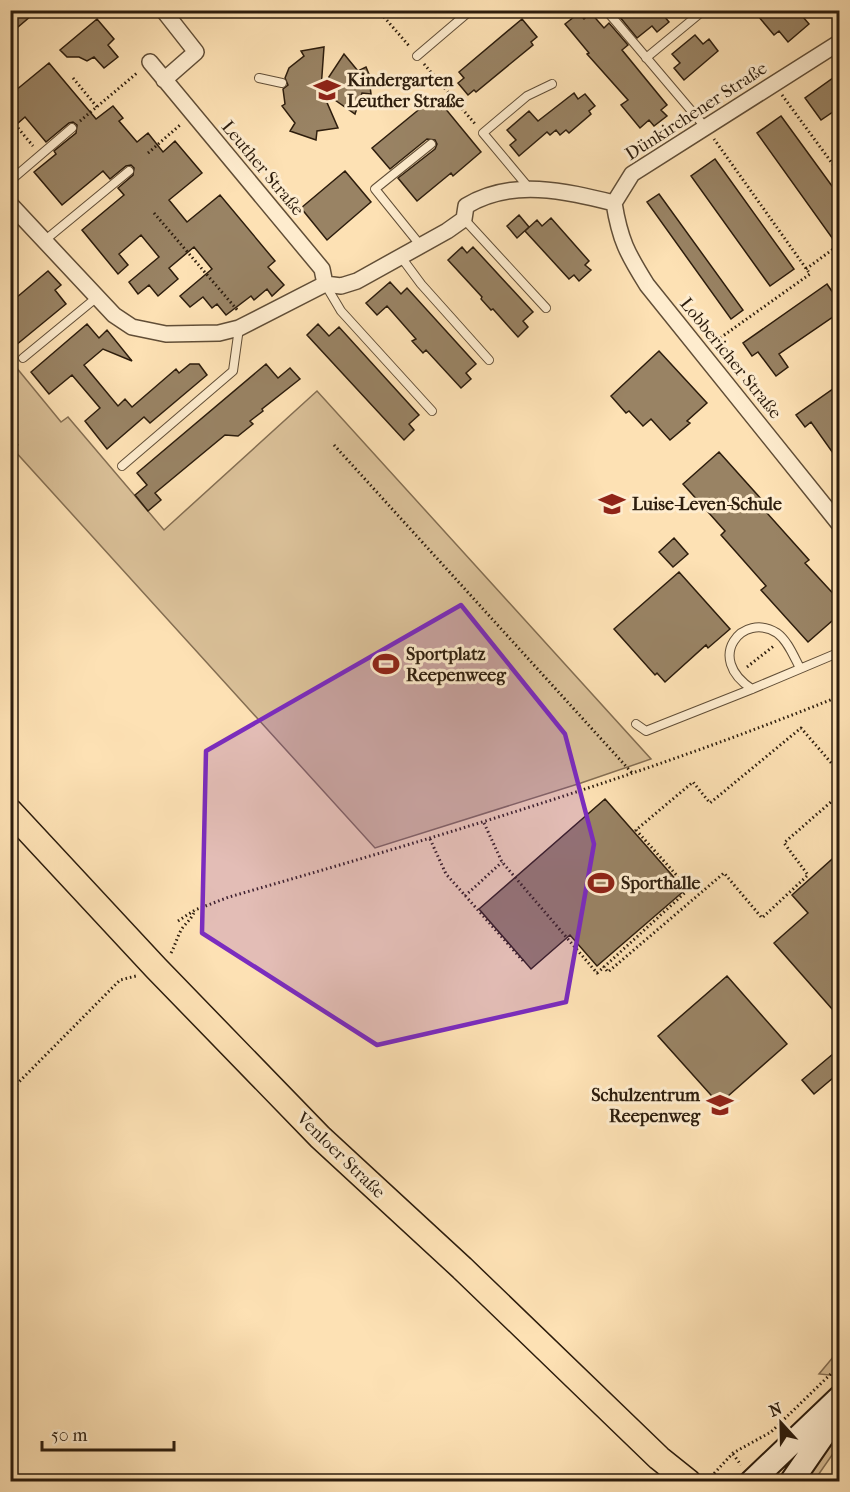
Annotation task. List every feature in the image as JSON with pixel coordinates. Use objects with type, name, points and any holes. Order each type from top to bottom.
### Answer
[{"type":"main road","name":"Venloer Straße","points":[[10,811],[156,968],[320,1137],[462,1268],[661,1470],[689,1482]]},
{"type":"street","points":[[163,10],[196,52],[164,80]]},
{"type":"street","name":"Dünkirchener Straße","points":[[614,203],[632,174],[840,42]]},
{"type":"street","name":"Leuther Straße","points":[[150,62],[322,269],[325,284]]},
{"type":"street","points":[[10,204],[114,315],[132,327],[166,334],[219,333],[244,326],[325,284],[341,286],[357,281],[421,246],[464,219],[466,206],[492,193],[530,189],[567,192],[614,203]]},
{"type":"street","name":"Lobbericher Straße","points":[[614,203],[619,232],[628,254],[647,285],[840,525]]},
{"type":"street","points":[[751,1482],[840,1397]]},
{"type":"street","points":[[791,1482],[840,1411]]},
{"type":"lane","points":[[417,56],[471,10]]},
{"type":"lane","points":[[606,10],[706,128]]},
{"type":"lane","points":[[646,58],[698,15]]},
{"type":"lane","points":[[259,78],[282,83]]},
{"type":"lane","points":[[530,189],[483,133],[527,96],[552,84]]},
{"type":"lane","points":[[10,181],[72,128]]},
{"type":"lane","points":[[421,246],[375,189],[431,144]]},
{"type":"lane","points":[[44,242],[129,171]]},
{"type":"lane","points":[[464,219],[546,308]]},
{"type":"lane","points":[[401,257],[421,285],[489,360]]},
{"type":"lane","points":[[325,284],[341,311],[432,411]]},
{"type":"lane","points":[[23,358],[96,298]]},
{"type":"lane","points":[[122,466],[233,371],[244,326]]},
{"type":"lane","points":[[752,690],[740,682],[732,670],[729,653],[735,638],[748,630],[761,628],[777,633],[789,647],[800,668]]},
{"type":"lane","points":[[636,724],[646,731],[752,690],[840,652]]},
{"type":"path","points":[[378,10],[483,133]]},
{"type":"path","points":[[72,128],[150,62]]},
{"type":"path","points":[[73,78],[97,107]]},
{"type":"path","points":[[774,84],[840,174]]},
{"type":"path","points":[[148,153],[193,114]]},
{"type":"path","points":[[701,351],[810,274],[706,128]]},
{"type":"path","points":[[18,129],[41,156]]},
{"type":"path","points":[[154,213],[244,326]]},
{"type":"path","points":[[806,269],[840,244]]},
{"type":"path","points":[[334,445],[633,774]]},
{"type":"path","points":[[736,675],[783,639]]},
{"type":"path","points":[[178,921],[195,910],[220,900],[484,823],[633,774],[774,723],[840,696]]},
{"type":"path","points":[[484,823],[502,862],[597,973],[689,889],[636,830],[693,782],[710,803],[801,728],[840,773]]},
{"type":"path","points":[[604,967],[608,972],[724,873],[762,918],[808,875],[784,843],[840,794]]},
{"type":"path","points":[[430,839],[446,874],[524,962]]},
{"type":"path","points":[[465,896],[502,862]]},
{"type":"path","points":[[10,1090],[120,980]]},
{"type":"path","points":[[706,1482],[733,1453],[771,1432],[840,1365]]},
{"type":"highlighted area","points":[[461,605],[565,734],[594,844],[566,1002],[377,1045],[202,933],[206,751]]},
{"type":"shaded area","name":"Sportplatz Reepenweeg","points":[[11,361],[61,422],[68,417],[164,530],[317,391],[651,759],[375,848],[13,449],[18,445],[11,436]]},
{"type":"shaded area","points":[[839,1350],[839,1376],[819,1374]]},
{"type":"shaded area","points":[[839,1430],[839,1445],[814,1481],[802,1482]]},
{"type":"building","points":[[10,10],[38,10],[18,27],[10,19]]},
{"type":"building","points":[[625,10],[670,10],[664,16],[669,22],[657,32],[652,26],[637,38],[619,16]]},
{"type":"building","points":[[753,10],[797,10],[809,24],[788,42],[779,31],[774,35]]},
{"type":"building","points":[[579,13],[584,19],[591,13],[604,28],[609,23],[628,45],[622,50],[667,105],[661,110],[667,116],[654,126],[649,120],[640,128],[621,105],[628,100],[587,54],[589,53],[565,24]]},
{"type":"building","points":[[97,19],[114,39],[108,45],[118,57],[104,68],[94,57],[87,61],[79,57],[67,57],[60,50]]},
{"type":"building","points":[[522,19],[537,37],[531,42],[533,45],[476,92],[474,90],[468,95],[458,83],[464,78],[459,72]]},
{"type":"building","points":[[695,35],[703,44],[709,39],[718,51],[684,80],[674,68],[680,63],[672,54]]},
{"type":"building","name":"Kindergarten Leuther Straße","points":[[324,47],[321,89],[344,54],[358,71],[366,67],[374,86],[370,86],[371,94],[362,93],[355,114],[322,91],[338,128],[317,131],[316,140],[290,131],[295,123],[282,106],[285,104],[283,89],[288,85],[285,78],[289,68],[304,56],[301,51]]},
{"type":"building","points":[[49,63],[96,119],[113,106],[123,118],[119,121],[137,142],[148,133],[163,152],[175,141],[202,173],[169,200],[187,222],[220,195],[275,261],[268,267],[284,285],[272,296],[267,289],[254,300],[251,296],[226,315],[217,304],[212,308],[203,297],[190,307],[180,296],[212,269],[194,247],[169,268],[178,279],[158,296],[149,285],[138,294],[129,282],[159,257],[141,235],[119,254],[128,265],[118,274],[82,230],[124,195],[118,188],[133,175],[134,168],[131,165],[126,166],[110,179],[103,171],[62,205],[34,172],[76,133],[77,125],[73,122],[69,123],[46,142],[25,117],[10,130],[10,95]]},
{"type":"building","points":[[840,73],[840,107],[821,120],[805,98]]},
{"type":"building","points":[[574,93],[578,99],[585,94],[595,106],[589,111],[591,114],[569,133],[566,130],[560,135],[556,130],[550,135],[547,132],[519,156],[510,145],[516,140],[507,130],[529,111],[538,121]]},
{"type":"building","points":[[433,98],[438,104],[440,102],[481,152],[453,176],[451,173],[417,201],[398,178],[435,149],[437,144],[435,140],[427,139],[390,169],[372,148]]},
{"type":"building","points":[[781,116],[840,197],[840,249],[757,133]]},
{"type":"building","points":[[715,159],[794,269],[770,286],[691,176]]},
{"type":"building","points":[[345,171],[371,202],[327,240],[301,208]]},
{"type":"building","points":[[659,194],[743,310],[731,319],[647,202]]},
{"type":"building","points":[[519,215],[529,227],[517,238],[507,226]]},
{"type":"building","points":[[551,218],[589,261],[585,265],[591,270],[579,281],[574,275],[569,279],[525,231],[537,220],[542,226]]},
{"type":"building","points":[[462,247],[467,253],[473,247],[533,312],[523,321],[528,327],[518,337],[481,299],[482,297],[448,260]]},
{"type":"building","points":[[48,271],[61,285],[55,290],[66,304],[10,350],[10,303]]},
{"type":"building","points":[[390,282],[401,294],[407,288],[476,364],[466,373],[471,379],[461,388],[426,350],[423,353],[412,341],[416,339],[387,306],[377,315],[366,303]]},
{"type":"building","points":[[827,284],[840,303],[840,312],[779,354],[788,367],[776,376],[758,352],[752,356],[743,343]]},
{"type":"building","points":[[87,324],[99,338],[107,330],[132,361],[103,349],[84,365],[118,406],[125,399],[132,407],[176,369],[179,373],[190,364],[199,364],[207,375],[150,423],[144,417],[107,449],[85,421],[100,408],[72,375],[49,394],[31,372]]},
{"type":"building","points":[[318,324],[329,336],[339,327],[419,415],[409,424],[414,430],[404,440],[307,335]]},
{"type":"building","points":[[659,351],[707,403],[687,421],[690,423],[670,440],[651,419],[643,426],[629,411],[626,413],[611,396]]},
{"type":"building","points":[[266,364],[278,378],[290,368],[300,379],[262,409],[263,411],[250,421],[253,424],[238,436],[225,435],[155,493],[161,500],[148,511],[135,495],[147,485],[137,473]]},
{"type":"building","points":[[840,384],[840,463],[811,422],[805,427],[796,415]]},
{"type":"building","points":[[719,452],[762,500],[758,503],[809,560],[805,563],[840,601],[840,614],[808,642],[761,590],[766,586],[721,535],[725,531],[683,484]]},
{"type":"building","points":[[674,538],[688,554],[673,567],[659,552]]},
{"type":"building","points":[[679,572],[730,629],[708,648],[706,645],[665,682],[657,673],[655,675],[614,629]]},
{"type":"building","name":"Sporthalle","points":[[605,799],[685,890],[597,966],[570,935],[531,969],[479,909]]},
{"type":"building","points":[[840,852],[840,1018],[774,943],[808,913],[792,895]]},
{"type":"building","points":[[727,976],[787,1044],[719,1104],[658,1036]]},
{"type":"building","points":[[840,1048],[840,1072],[814,1094],[802,1080]]},
{"type":"place","name":"Kindergarten Leuther Straße","points":[[327,90]]},
{"type":"place","name":"Luise-Leven-Schule","points":[[612,504]]},
{"type":"place","name":"Sportplatz Reepenweeg","points":[[386,664]]},
{"type":"place","name":"Sporthalle","points":[[601,883]]},
{"type":"place","name":"Schulzentrum Reepenweg","points":[[720,1105]]}]
